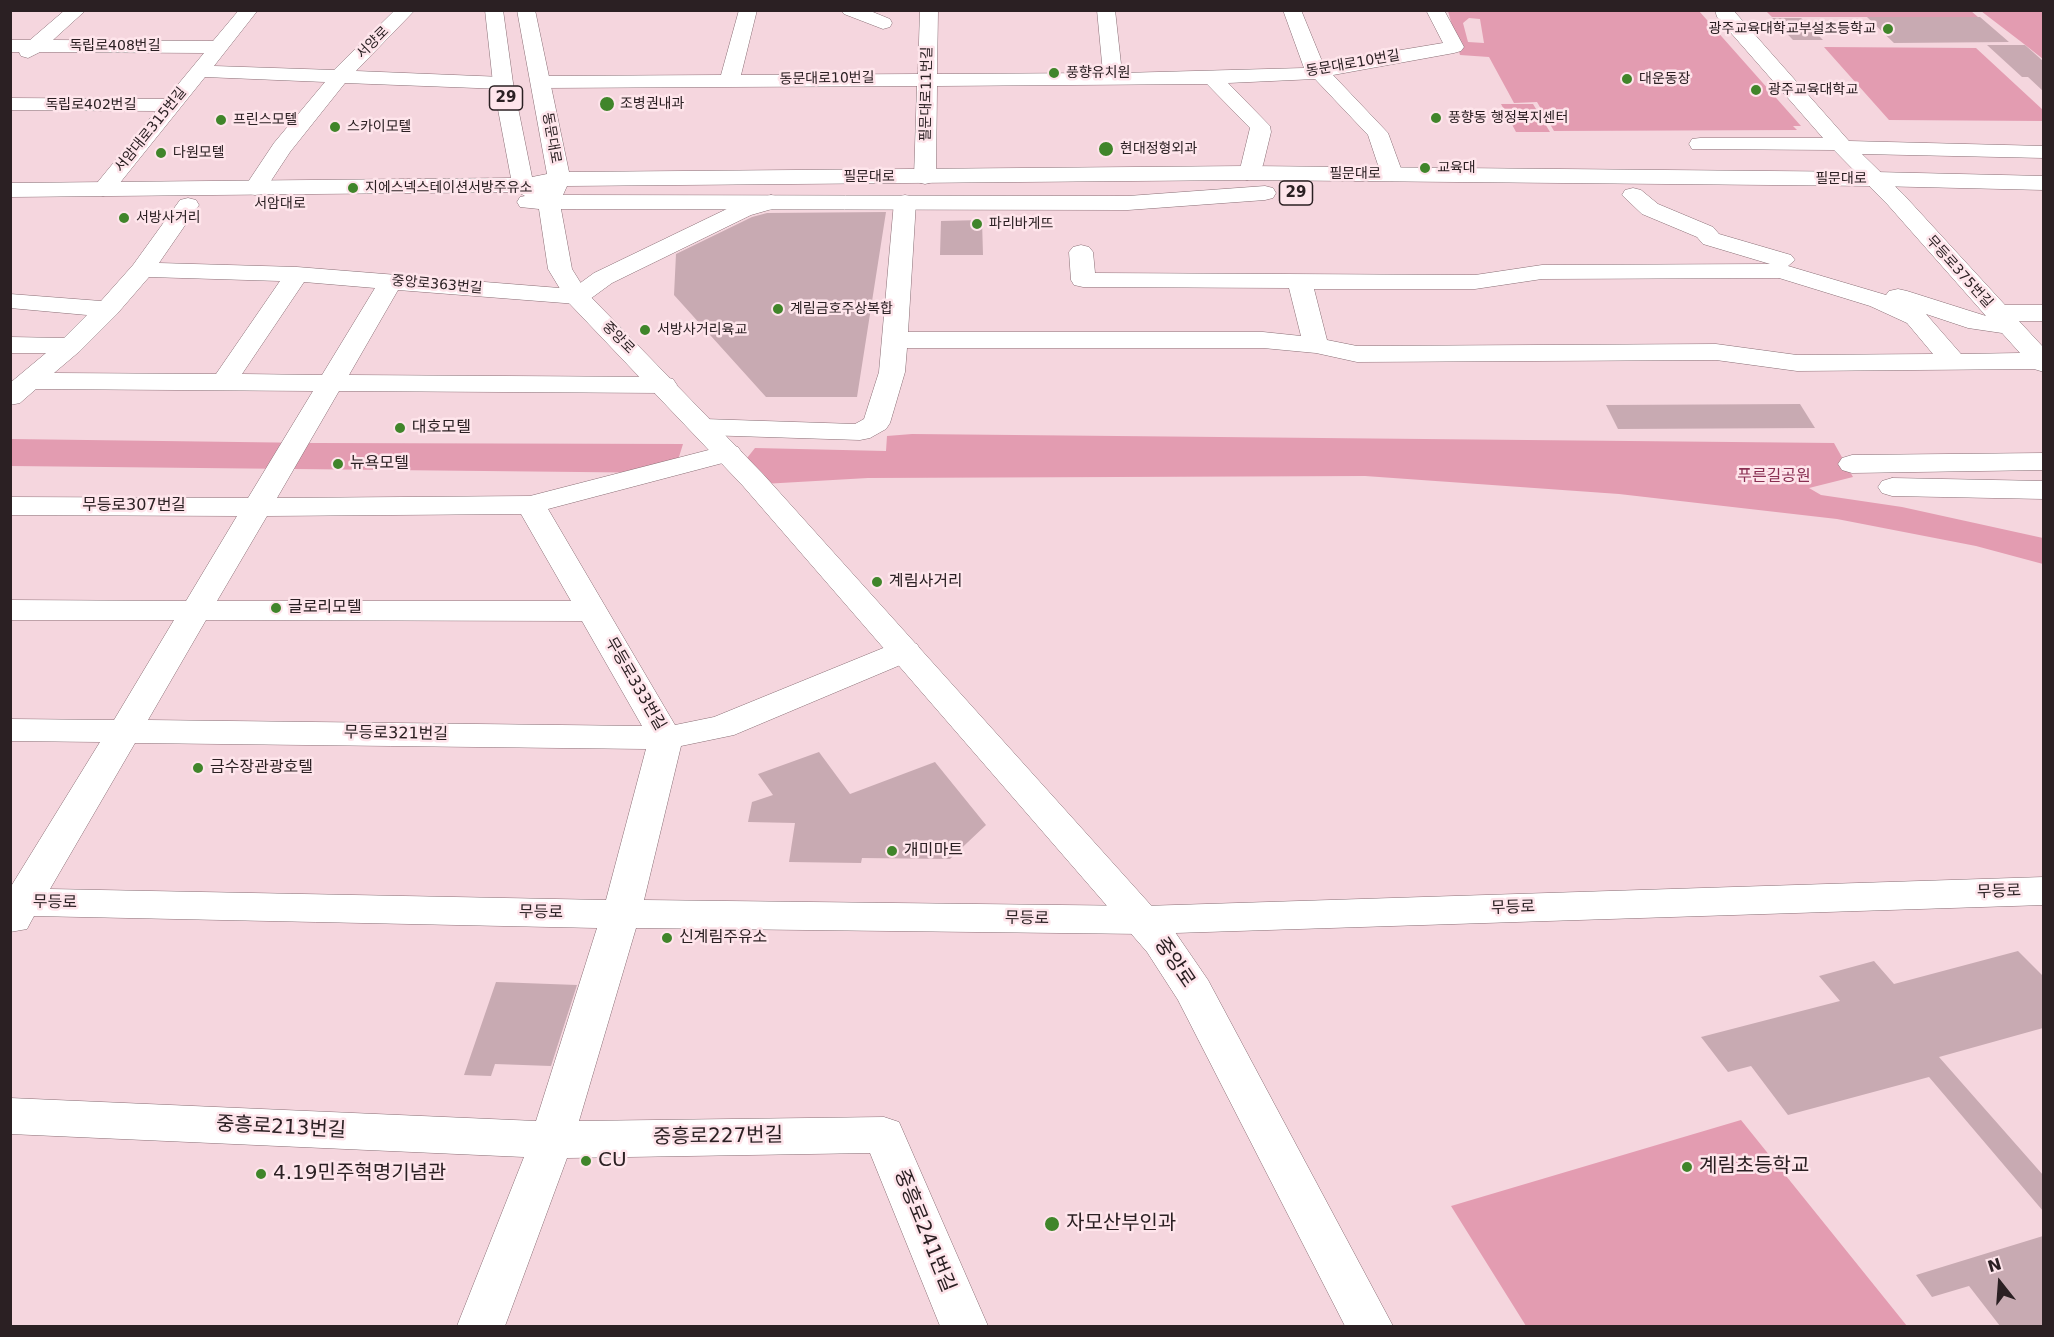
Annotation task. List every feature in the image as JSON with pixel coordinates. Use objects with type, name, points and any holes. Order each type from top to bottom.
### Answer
[{"type":"main road","points":[[10,66],[77,10]]},
{"type":"main road","name":"서암대로315번길","points":[[103,189],[249,10]]},
{"type":"main road","name":"서양로","points":[[340,76],[406,10]]},
{"type":"main road","name":"29","points":[[494,10],[503,82],[523,184]]},
{"type":"main road","name":"동문대로","points":[[526,10],[541,82],[554,191]]},
{"type":"main road","points":[[730,80],[748,10]]},
{"type":"main road","points":[[850,10],[883,22]]},
{"type":"main road","name":"필문대로11번길","points":[[926,177],[929,10]]},
{"type":"main road","points":[[1292,10],[1308,58],[1318,73],[1378,133],[1392,174]]},
{"type":"main road","name":"동문대로10번길","points":[[541,82],[1210,77],[1318,73],[1353,64],[1454,47],[1435,10]]},
{"type":"main road","name":"무등로375번길","points":[[1722,11],[2042,362]]},
{"type":"main road","points":[[1107,19],[1113,77]]},
{"type":"main road","name":"독립로408번길","points":[[10,46],[219,47]]},
{"type":"main road","name":"서암대로315번길","points":[[199,71],[340,76]]},
{"type":"main road","points":[[340,76],[503,82]]},
{"type":"main road","name":"서암대로","points":[[255,188],[288,140],[340,76]]},
{"type":"main road","points":[[1210,77],[1260,126],[1261,132],[1252,165],[1247,173]]},
{"type":"main road","name":"독립로402번길","points":[[10,104],[171,105]]},
{"type":"main road","points":[[1701,144],[1842,145],[2043,152]]},
{"type":"main road","name":"필문대로","points":[[554,191],[926,177],[1247,173],[1875,179],[2043,183]]},
{"type":"main road","points":[[523,184],[554,191]]},
{"type":"main road","name":"서암대로","points":[[10,190],[523,184]]},
{"type":"main road","name":"서암대로","points":[[10,207],[188,205],[554,191]]},
{"type":"main road","name":"필문대로","points":[[554,191],[771,202],[1147,202],[1274,193],[2043,201]]},
{"type":"main road","name":"중앙로","points":[[554,191],[560,269],[577,297],[728,453],[1144,920],[1194,991],[1369,1326]]},
{"type":"main road","points":[[1632,195],[1650,209],[1705,232],[1711,240],[1826,273],[1977,323],[2043,314]]},
{"type":"main road","points":[[577,297],[603,278],[743,210],[771,202]]},
{"type":"main road","name":"필문대로","points":[[704,427],[860,432],[876,423],[892,372],[905,202]]},
{"type":"main road","points":[[10,397],[32,381],[71,346],[108,309],[142,270],[188,205]]},
{"type":"main road","points":[[1081,252],[1083,280],[1475,282],[1542,272],[1779,271],[1879,301],[1916,318],[1953,362]]},
{"type":"main road","name":"중앙로363번길","points":[[142,270],[297,274],[577,297]]},
{"type":"main road","points":[[224,382],[297,274]]},
{"type":"main road","points":[[15,909],[125,730],[391,281]]},
{"type":"main road","points":[[1300,282],[1316,345]]},
{"type":"main road","points":[[10,301],[49,306],[108,309]]},
{"type":"main road","points":[[894,340],[1263,340],[1316,345],[1357,354],[1716,352],[1797,363],[2042,362]]},
{"type":"main road","points":[[10,345],[71,346]]},
{"type":"main road","points":[[32,381],[664,385]]},
{"type":"main road","points":[[257,507],[531,505],[728,453]]},
{"type":"main road","points":[[1851,464],[2043,461]]},
{"type":"main road","points":[[1892,487],[2043,490]]},
{"type":"main road","name":"무등로333번길","points":[[531,505],[666,738],[621,914]]},
{"type":"main road","name":"무등로307번길","points":[[10,506],[257,507]]},
{"type":"main road","points":[[10,610],[593,611]]},
{"type":"main road","points":[[666,738],[722,727],[905,651]]},
{"type":"main road","points":[[10,730],[125,730]]},
{"type":"main road","name":"무등로321번길","points":[[125,730],[666,738]]},
{"type":"main road","name":"무등로","points":[[15,909],[1144,920],[2043,891]]},
{"type":"main road","points":[[481,1326],[552,1140],[621,914]]},
{"type":"main road","name":"중흥로213번길","points":[[10,1116],[552,1140]]},
{"type":"main road","name":"중흥로227번길","points":[[552,1140],[885,1135]]},
{"type":"main road","name":"중흥로241번길","points":[[885,1135],[964,1326]]},
{"type":"green space","name":"대운동장","points":[[1448,11],[1699,11],[1801,126],[1793,126],[1797,130],[1554,131],[1537,102],[1514,103],[1489,57],[1460,55]],"holes":[[[1469,18],[1480,19],[1484,43],[1468,42],[1463,23]]]},
{"type":"green space","points":[[1766,11],[1971,11],[1978,17],[1772,17]]},
{"type":"green space","points":[[1981,11],[2043,11],[2043,59],[2024,44]]},
{"type":"green space","points":[[1824,47],[1976,48],[2043,110],[2043,121],[1889,120]]},
{"type":"green space","points":[[1501,104],[1533,104],[1550,132],[1516,132]]},
{"type":"green space","name":"푸른길공원","points":[[912,434],[1834,443],[1853,477],[1809,488],[1821,495],[1902,507],[2043,538],[2043,564],[1976,546],[1837,519],[1619,494],[1365,476],[868,478],[763,484],[747,458],[755,448],[886,451],[887,436]]},
{"type":"green space","points":[[11,439],[683,444],[674,473],[11,466]]},
{"type":"green space","points":[[1741,1120],[1907,1326],[1526,1326],[1451,1206]]},
{"type":"building","points":[[1867,17],[1980,17],[2009,42],[1894,43]]},
{"type":"building","points":[[1772,18],[1801,18],[1823,40],[1793,40]]},
{"type":"building","points":[[1987,45],[2025,45],[2043,61],[2043,91],[2028,77],[2022,77]]},
{"type":"building","name":"계림금호주상복합","points":[[886,212],[857,397],[766,397],[674,295],[676,254],[752,217],[767,213]]},
{"type":"building","points":[[982,220],[983,255],[940,255],[941,221]]},
{"type":"building","points":[[1800,404],[1815,428],[1618,429],[1606,405]]},
{"type":"building","points":[[819,752],[850,794],[935,762],[986,825],[950,859],[862,858],[861,863],[789,862],[795,823],[748,822],[752,802],[773,795],[758,774]]},
{"type":"building","points":[[2018,951],[2043,976],[2043,1028],[1939,1057],[2043,1175],[2043,1211],[1929,1077],[1788,1115],[1751,1066],[1728,1072],[1701,1037],[1840,1001],[1819,976],[1874,961],[1894,984]]},
{"type":"building","points":[[496,982],[577,985],[551,1066],[495,1064],[491,1076],[464,1075]]},
{"type":"building","points":[[2043,1236],[2043,1326],[2000,1326],[1969,1286],[1932,1297],[1916,1275]]},
{"type":"place","name":"광주교육대학교부설초등학교","points":[[1888,29]]},
{"type":"place","name":"풍향유치원","points":[[1054,73]]},
{"type":"place","name":"대운동장","points":[[1627,79]]},
{"type":"place","name":"광주교육대학교","points":[[1756,90]]},
{"type":"place","name":"조병권내과","points":[[607,104]]},
{"type":"place","name":"풍향동 행정복지센터","points":[[1436,118]]},
{"type":"place","name":"프린스모텔","points":[[221,120]]},
{"type":"place","name":"스카이모텔","points":[[335,127]]},
{"type":"place","name":"현대정형외과","points":[[1106,149]]},
{"type":"place","name":"다원모텔","points":[[161,153]]},
{"type":"place","name":"교육대","points":[[1425,168]]},
{"type":"place","name":"지에스넥스테이션서방주유소","points":[[353,188]]},
{"type":"place","name":"서방사거리","points":[[124,218]]},
{"type":"place","name":"파리바게뜨","points":[[977,224]]},
{"type":"place","name":"계림금호주상복합","points":[[778,309]]},
{"type":"place","name":"서방사거리육교","points":[[645,330]]},
{"type":"place","name":"대호모텔","points":[[400,428]]},
{"type":"place","name":"뉴욕모텔","points":[[338,464]]},
{"type":"place","name":"계림사거리","points":[[877,582]]},
{"type":"place","name":"글로리모텔","points":[[276,608]]},
{"type":"place","name":"금수장관광호텔","points":[[198,768]]},
{"type":"place","name":"개미마트","points":[[892,851]]},
{"type":"place","name":"신계림주유소","points":[[667,938]]},
{"type":"place","name":"CU","points":[[586,1161]]},
{"type":"place","name":"계림초등학교","points":[[1687,1167]]},
{"type":"place","name":"4.19민주혁명기념관","points":[[261,1174]]},
{"type":"place","name":"자모산부인과","points":[[1052,1224]]}]
